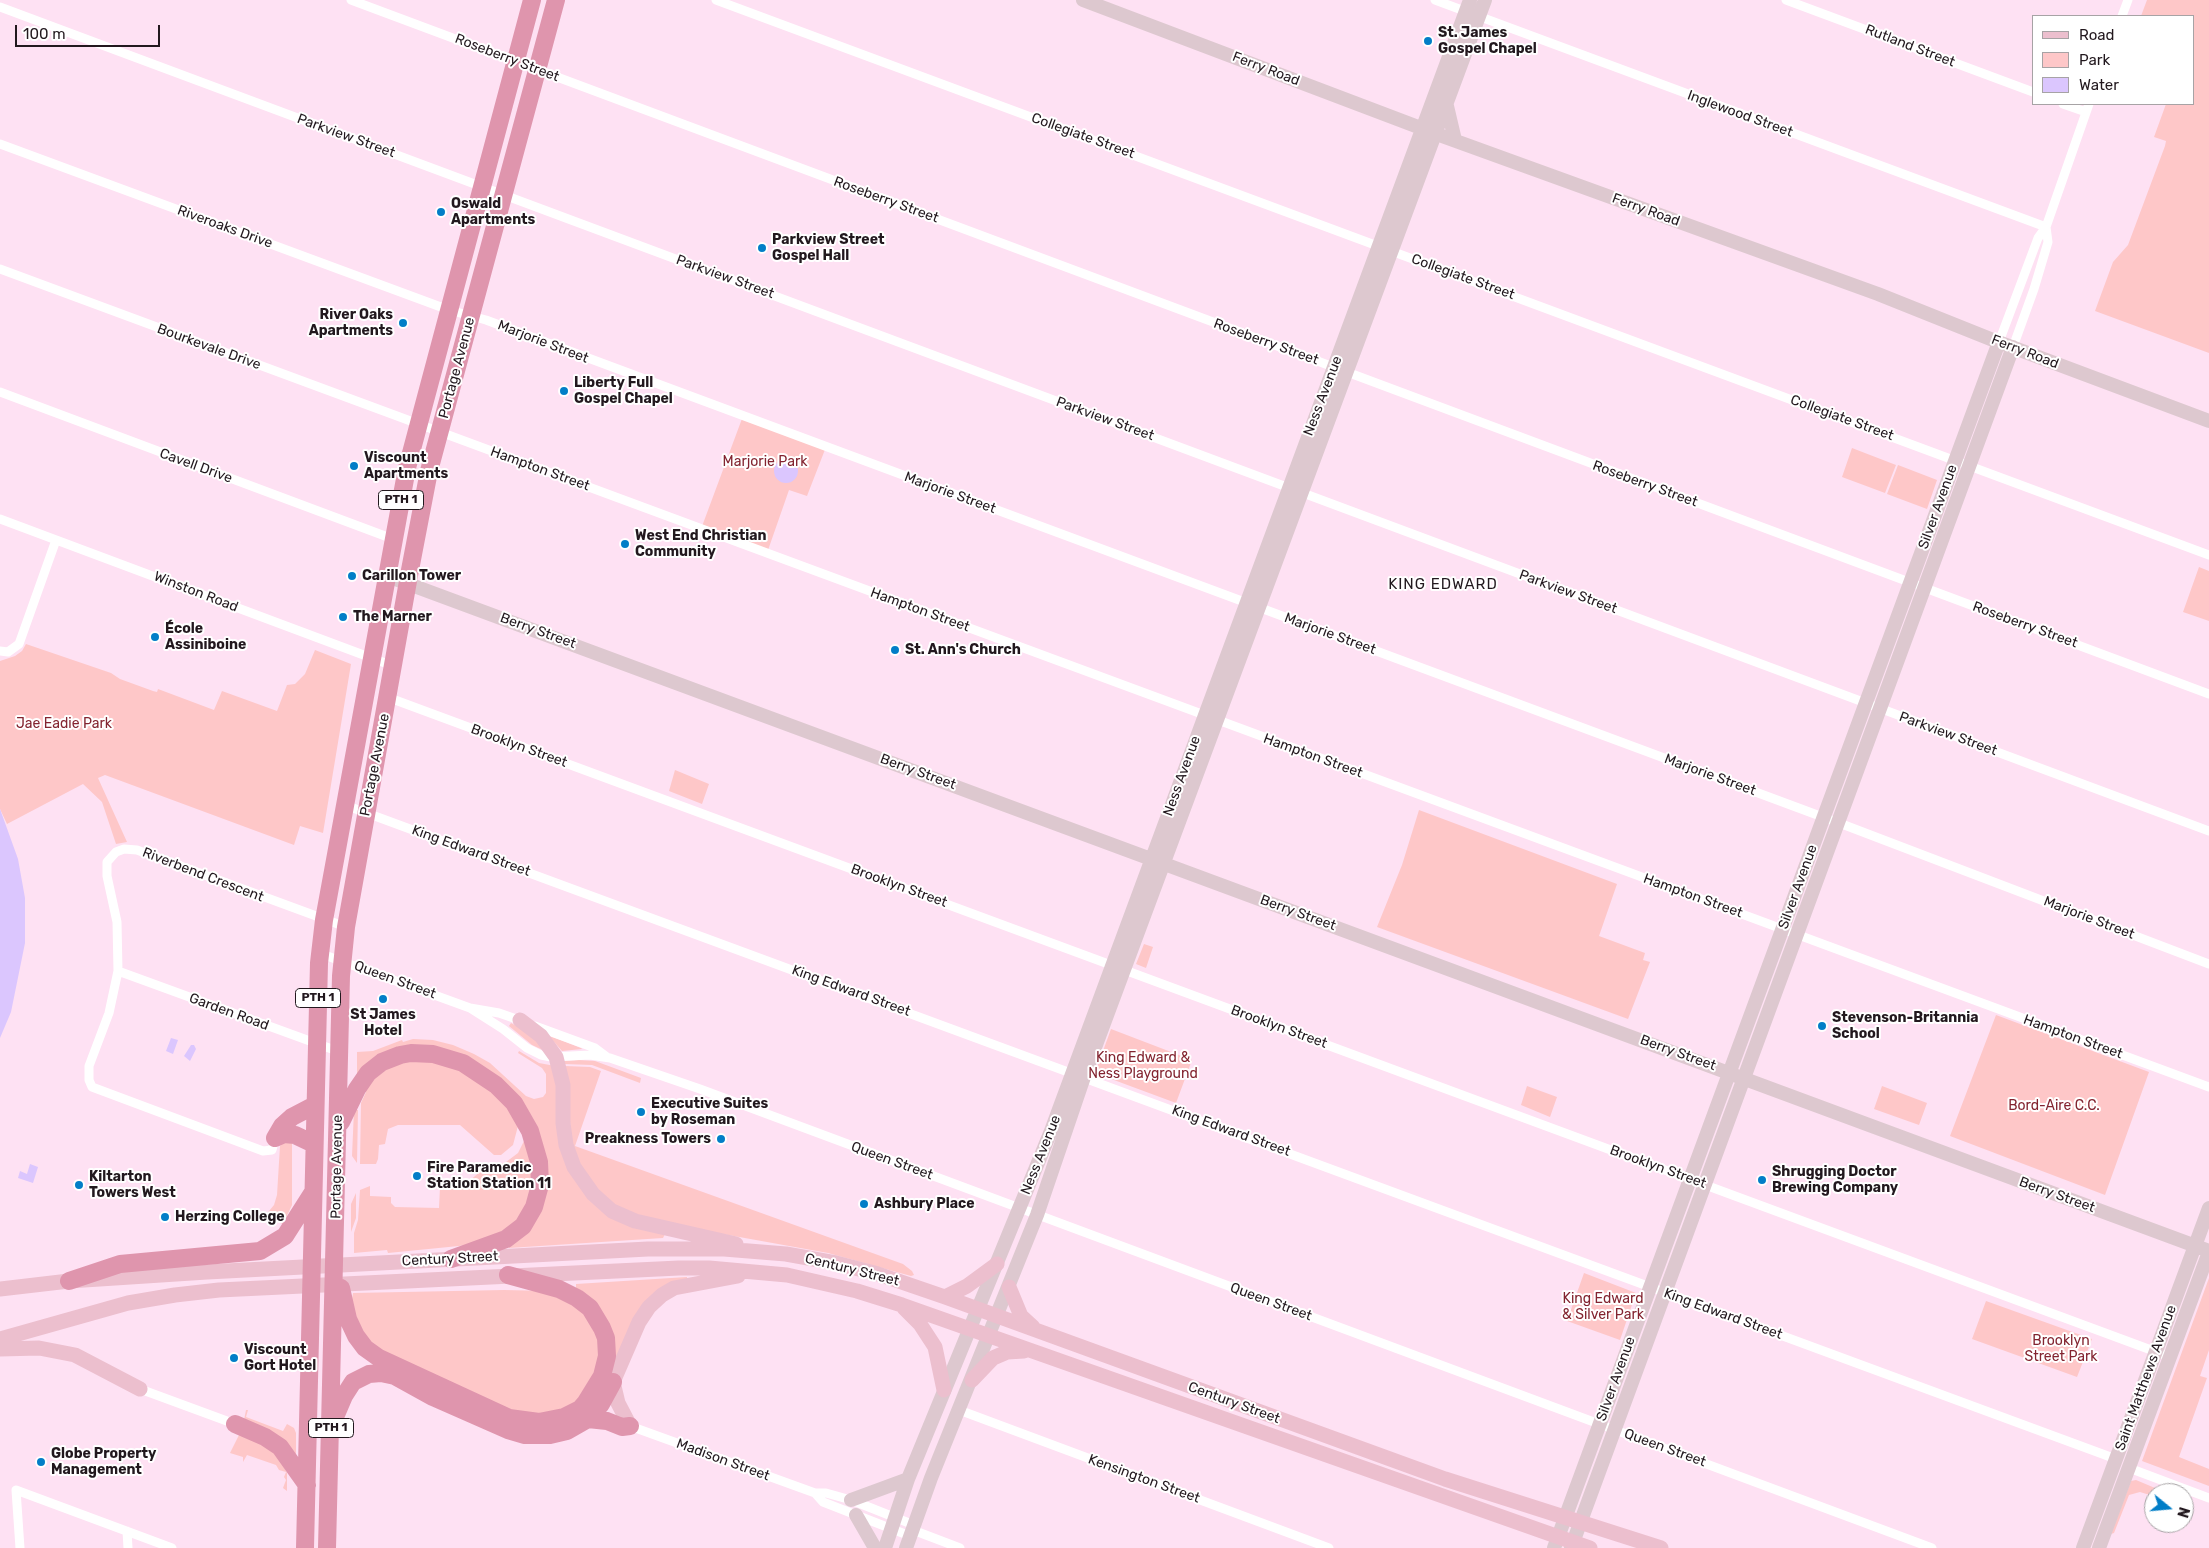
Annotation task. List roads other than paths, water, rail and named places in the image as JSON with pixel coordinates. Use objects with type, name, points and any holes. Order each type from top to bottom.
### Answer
[{"type":"highway","name":"Portage Avenue","points":[[305,1548],[319,953],[386,576],[418,424],[532,0]]},
{"type":"highway","name":"Portage Avenue","points":[[327,1548],[330,1429],[340,1307],[335,1252],[342,961],[346,927],[421,510],[503,194],[556,0]]},
{"type":"highway","points":[[338,1126],[357,1089],[368,1074],[382,1062],[411,1053],[433,1054],[463,1064],[486,1077],[514,1103],[527,1124],[539,1162],[540,1185],[534,1208],[523,1226],[506,1239],[451,1259]]},
{"type":"highway","points":[[275,1138],[282,1126],[292,1117],[315,1105]]},
{"type":"highway","points":[[275,1138],[284,1134],[295,1135],[314,1144]]},
{"type":"highway","points":[[69,1281],[120,1264],[260,1251],[285,1236],[314,1191]]},
{"type":"highway","points":[[340,1307],[360,1342],[379,1358],[509,1418],[539,1422],[564,1417],[580,1409],[602,1376],[607,1356],[602,1328],[590,1308],[577,1298],[559,1290],[508,1276]]},
{"type":"highway","points":[[330,1429],[350,1386],[359,1379],[376,1373],[395,1376],[447,1403],[508,1430],[525,1435],[541,1436],[559,1433],[588,1419],[601,1404],[613,1382]]},
{"type":"highway","points":[[588,1419],[607,1421],[622,1427],[630,1426]]},
{"type":"highway","points":[[235,1424],[265,1437],[280,1447],[307,1486]]},
{"type":"main road","points":[[520,1020],[545,1039],[556,1057],[562,1078],[563,1129],[568,1153],[582,1181],[599,1200],[620,1215],[635,1222],[712,1237],[764,1252]]},
{"type":"main road","name":"Century Street","points":[[0,1288],[69,1281],[648,1249],[697,1248],[764,1252],[836,1263],[878,1274],[979,1309],[1445,1479],[1661,1548]]},
{"type":"main road","points":[[945,1297],[967,1286],[997,1264]]},
{"type":"main road","name":"Century Street","points":[[0,1339],[10,1344],[128,1304],[184,1294],[679,1268],[764,1273],[812,1280],[902,1305],[1034,1351],[1556,1543],[1590,1548]]},
{"type":"main road","points":[[630,1426],[618,1403],[613,1382],[639,1322],[649,1307],[662,1295],[674,1288],[688,1284],[764,1273]]},
{"type":"main road","points":[[1009,1287],[1021,1316],[1036,1330]]},
{"type":"main road","points":[[902,1305],[920,1324],[935,1347],[944,1390]]},
{"type":"main road","points":[[10,1344],[75,1355],[140,1389]]},
{"type":"main road","points":[[972,1380],[993,1358],[1007,1352],[1034,1351]]},
{"type":"street","name":"Roseberry Street","points":[[351,0],[2209,694]]},
{"type":"street","name":"Collegiate Street","points":[[716,0],[2209,555]]},
{"type":"street","name":"Ferry Road","points":[[1083,0],[1429,131],[1878,294],[2014,348],[2209,421]]},
{"type":"street","name":"Inglewood Street","points":[[1435,0],[1472,10],[2046,227]]},
{"type":"street","name":"Ness Avenue","points":[[885,1548],[908,1479],[944,1390],[971,1329],[1019,1208],[1078,1075],[1386,248],[1472,10],[1485,0]]},
{"type":"street","name":"Rutland Street","points":[[1786,0],[2032,92]]},
{"type":"street","points":[[2122,15],[2128,0]]},
{"type":"street","name":"Parkview Street","points":[[0,7],[2209,831]]},
{"type":"street","name":"Ness Avenue","points":[[1429,131],[1447,106],[1472,10]]},
{"type":"street","points":[[2069,105],[2088,108]]},
{"type":"street","points":[[1447,106],[1454,140]]},
{"type":"street","name":"Silver Avenue","points":[[1556,1543],[1955,460],[2038,238],[2046,227],[2088,108]]},
{"type":"street","name":"Riveroaks Drive","points":[[0,144],[449,310]]},
{"type":"street","name":"Silver Avenue","points":[[1572,1545],[1969,465],[2014,348],[2048,242],[2046,227]]},
{"type":"street","name":"Bourkevale Drive","points":[[0,269],[418,424]]},
{"type":"street","name":"Marjorie Street","points":[[449,310],[471,315],[1838,823],[2209,964]]},
{"type":"street","name":"Cavell Drive","points":[[0,392],[393,539]]},
{"type":"street","name":"Hampton Street","points":[[418,424],[2209,1087]]},
{"type":"street","name":"Winston Road","points":[[0,519],[393,666]]},
{"type":"street","points":[[0,651],[13,650],[19,644],[56,540]]},
{"type":"street","name":"Berry Street","points":[[386,576],[1730,1072],[2209,1252]]},
{"type":"street","name":"Brooklyn Street","points":[[387,697],[2170,1357]]},
{"type":"street","name":"King Edward Street","points":[[345,805],[2116,1459]]},
{"type":"street","name":"Riverbend Crescent","points":[[275,1138],[272,1150],[263,1151],[92,1087],[89,1080],[89,1066],[109,1013],[118,971],[116,922],[106,868],[111,856],[124,849],[137,850],[346,927]]},
{"type":"street","name":"Queen Street","points":[[319,953],[470,1008],[498,1013],[520,1020],[595,1048],[610,1058]]},
{"type":"street","name":"Garden Road","points":[[118,971],[340,1052]]},
{"type":"street","name":"Queen Street","points":[[470,1008],[503,1029],[532,1051],[544,1056],[581,1055],[610,1058],[700,1089],[1932,1548]]},
{"type":"street","name":"Ness Avenue","points":[[912,1535],[959,1410],[1037,1215],[1078,1075]]},
{"type":"street","name":"Saint Matthews Avenue","points":[[2083,1548],[2209,1208]]},
{"type":"street","name":"Saint Matthews Avenue","points":[[2099,1548],[2209,1252]]},
{"type":"street","points":[[140,1389],[235,1424]]},
{"type":"street","name":"Kensington Street","points":[[959,1410],[1329,1548]]},
{"type":"street","name":"Madison Street","points":[[630,1426],[816,1493],[826,1493],[851,1500],[912,1535],[960,1548]]},
{"type":"street","points":[[2129,1468],[2209,1498]]},
{"type":"street","points":[[851,1500],[908,1479]]},
{"type":"street","points":[[20,1548],[16,1490],[172,1548]]},
{"type":"street","name":"Madison Street","points":[[816,1493],[824,1502],[856,1515],[893,1524]]},
{"type":"street","points":[[856,1515],[875,1548]]},
{"type":"street","points":[[126,1531],[128,1548]]},
{"type":"water","points":[[786,459],[791,460],[797,466],[797,476],[791,482],[786,483],[781,482],[775,476],[774,471],[775,466],[781,460]]},
{"type":"water","points":[[0,809],[18,859],[25,898],[25,943],[11,1012],[0,1038]]},
{"type":"water","points":[[171,1038],[178,1040],[173,1054],[166,1051]]},
{"type":"water","points":[[191,1045],[194,1045],[196,1049],[190,1061],[184,1056]]},
{"type":"water","points":[[30,1164],[38,1167],[33,1183],[18,1178],[20,1171],[27,1174]]},
{"type":"place","name":"St. James Gospel Chapel","points":[[1428,41]]},
{"type":"place","name":"Oswald Apartments","points":[[441,212]]},
{"type":"place","name":"Parkview Street Gospel Hall","points":[[762,248]]},
{"type":"place","name":"River Oaks Apartments","points":[[403,323]]},
{"type":"place","name":"Liberty Full Gospel Chapel","points":[[564,391]]},
{"type":"place","name":"Viscount Apartments","points":[[354,466]]},
{"type":"place","name":"West End Christian Community","points":[[625,544]]},
{"type":"place","name":"Carillon Tower","points":[[352,576]]},
{"type":"place","name":"The Marner","points":[[343,617]]},
{"type":"place","name":"École Assiniboine","points":[[155,637]]},
{"type":"place","name":"St. Ann's Church","points":[[895,650]]},
{"type":"place","name":"St James Hotel","points":[[383,999]]},
{"type":"place","name":"Stevenson-Britannia School","points":[[1822,1026]]},
{"type":"place","name":"Executive Suites by Roseman","points":[[641,1112]]},
{"type":"place","name":"Preakness Towers","points":[[721,1139]]},
{"type":"place","name":"Fire Paramedic Station Station 11","points":[[417,1176]]},
{"type":"place","name":"Shrugging Doctor Brewing Company","points":[[1762,1180]]},
{"type":"place","name":"Kiltarton Towers West","points":[[79,1185]]},
{"type":"place","name":"Ashbury Place","points":[[864,1204]]},
{"type":"place","name":"Herzing College","points":[[165,1217]]},
{"type":"place","name":"Viscount Gort Hotel","points":[[234,1358]]},
{"type":"place","name":"Globe Property Management","points":[[41,1462]]},
{"type":"district","name":"KING EDWARD","points":[[1443,585]]},
{"type":"park label","name":"Marjorie Park","points":[[765,462]]},
{"type":"park label","name":"Jae Eadie Park","points":[[64,724]]},
{"type":"park label","name":"King Edward & Ness Playground","points":[[1143,1066]]},
{"type":"park label","name":"Bord-Aire C.C.","points":[[2054,1106]]},
{"type":"park label","name":"King Edward & Silver Park","points":[[1603,1308]]},
{"type":"park label","name":"Brooklyn Street Park","points":[[2061,1349]]}]
